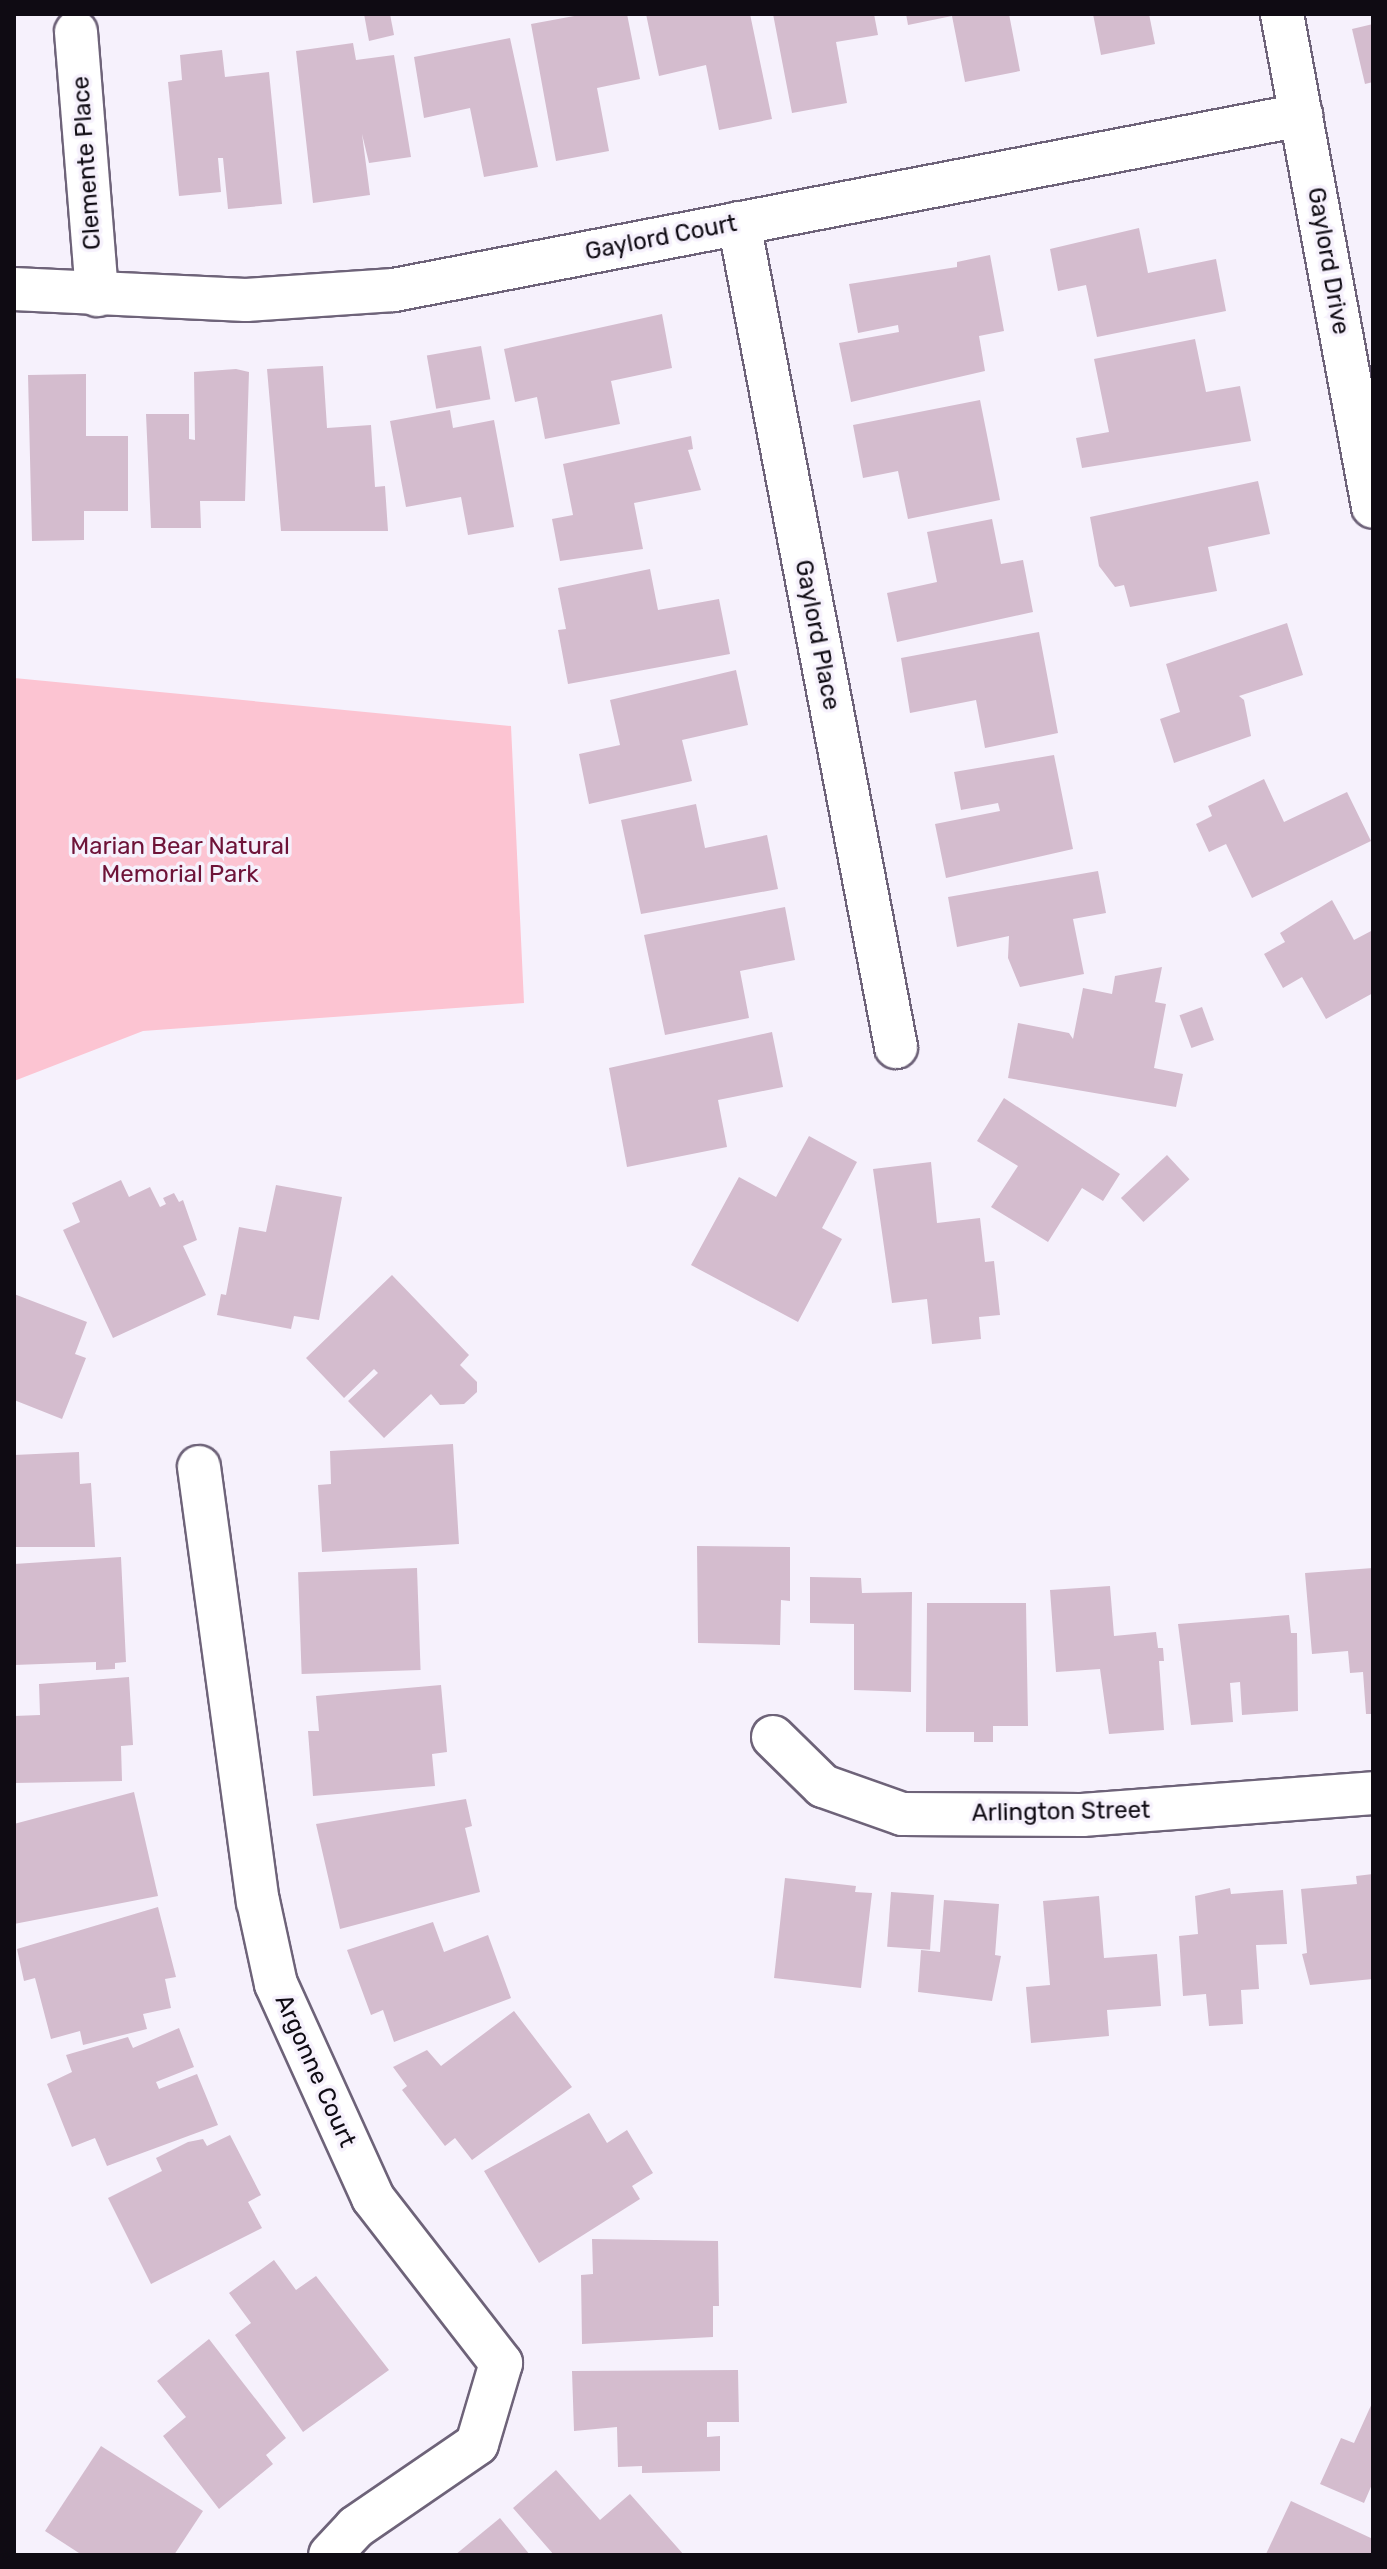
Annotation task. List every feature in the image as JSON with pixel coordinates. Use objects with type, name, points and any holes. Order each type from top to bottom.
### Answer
[{"type":"street","name":"Gaylord Drive","points":[[1282,14],[1373,507]]},
{"type":"street","name":"Clemente Place","points":[[76,32],[97,295]]},
{"type":"street","name":"Gaylord Court","points":[[14,289],[246,300],[394,290],[1301,115]]},
{"type":"street","name":"Gaylord Place","points":[[739,223],[896,1047]]},
{"type":"street","name":"Argonne Court","points":[[199,1467],[258,1901],[276,1984],[373,2198],[501,2363],[477,2444],[356,2527],[330,2555]]},
{"type":"street","name":"Arlington Street","points":[[773,1737],[823,1786],[902,1814],[1082,1815],[1373,1793]]},
{"type":"green space","name":"Marian Bear Natural Memorial Park","points":[[14,678],[511,726],[524,1003],[143,1031],[14,1081]]},
{"type":"building","points":[[364,14],[390,14],[394,35],[369,41]]},
{"type":"building","points":[[585,14],[627,14],[640,79],[597,88],[609,151],[556,161],[531,24]]},
{"type":"building","points":[[646,14],[750,14],[772,119],[719,130],[706,65],[659,76]]},
{"type":"building","points":[[773,14],[874,14],[878,35],[836,42],[847,103],[792,113]]},
{"type":"building","points":[[906,14],[1009,14],[1020,71],[965,82],[952,16],[908,25]]},
{"type":"building","points":[[1093,14],[1149,14],[1155,44],[1101,55]]},
{"type":"building","points":[[1373,24],[1373,82],[1365,84],[1352,29]]},
{"type":"building","points":[[510,38],[538,167],[484,177],[470,108],[424,118],[414,57]]},
{"type":"building","points":[[353,43],[356,60],[394,55],[411,157],[369,163],[362,134],[370,195],[313,203],[296,51]]},
{"type":"building","points":[[222,50],[225,77],[269,72],[282,204],[228,209],[223,158],[218,158],[221,192],[179,196],[168,82],[182,80],[180,55]]},
{"type":"building","points":[[1139,228],[1148,273],[1216,259],[1226,311],[1097,337],[1086,285],[1058,291],[1050,249]]},
{"type":"building","points":[[990,255],[1004,331],[979,336],[985,371],[851,402],[839,343],[899,332],[898,325],[858,333],[849,284],[957,267],[957,262]]},
{"type":"building","points":[[662,314],[672,368],[611,381],[620,424],[545,439],[537,397],[515,402],[504,349]]},
{"type":"building","points":[[1195,339],[1206,392],[1240,386],[1251,441],[1082,468],[1076,438],[1109,432],[1094,359]]},
{"type":"building","points":[[481,346],[490,399],[436,409],[427,356]]},
{"type":"building","points":[[323,366],[327,428],[371,425],[375,487],[385,486],[388,531],[281,531],[267,369]]},
{"type":"building","points":[[236,369],[249,372],[245,501],[200,501],[201,528],[151,528],[146,414],[189,414],[189,439],[195,440],[194,372]]},
{"type":"building","points":[[86,374],[86,436],[128,436],[128,511],[84,511],[84,540],[32,541],[28,375]]},
{"type":"building","points":[[980,400],[1000,500],[908,519],[898,471],[863,478],[853,425]]},
{"type":"building","points":[[450,410],[453,428],[494,420],[514,527],[468,535],[461,497],[406,507],[390,421]]},
{"type":"building","points":[[691,436],[693,449],[688,450],[701,490],[634,503],[643,549],[560,561],[552,519],[573,515],[563,464]]},
{"type":"building","points":[[1258,481],[1270,534],[1208,547],[1217,591],[1130,607],[1124,585],[1115,587],[1099,566],[1090,517]]},
{"type":"building","points":[[992,519],[1001,564],[1023,560],[1033,612],[897,642],[887,593],[937,582],[927,532]]},
{"type":"building","points":[[650,569],[658,610],[719,599],[730,654],[568,684],[558,630],[566,629],[558,588]]},
{"type":"building","points":[[1287,623],[1303,675],[1239,696],[1244,700],[1251,736],[1174,763],[1160,719],[1180,712],[1166,664]]},
{"type":"building","points":[[1039,632],[1058,733],[985,748],[976,700],[910,713],[901,658]]},
{"type":"building","points":[[736,670],[748,725],[682,740],[692,781],[589,804],[579,754],[620,745],[610,700]]},
{"type":"building","points":[[1054,755],[1073,849],[946,878],[935,824],[1000,811],[998,803],[961,810],[954,772]]},
{"type":"building","points":[[1264,779],[1284,822],[1347,792],[1371,841],[1252,898],[1226,844],[1209,852],[1196,824],[1212,816],[1208,806]]},
{"type":"building","points":[[696,804],[705,848],[767,835],[778,889],[641,914],[621,820]]},
{"type":"building","points":[[1098,871],[1106,913],[1073,919],[1084,974],[1020,987],[1008,958],[1009,936],[957,947],[948,897]]},
{"type":"building","points":[[1332,900],[1354,940],[1373,930],[1373,993],[1326,1019],[1302,977],[1283,988],[1264,954],[1285,942],[1280,933]]},
{"type":"building","points":[[785,907],[795,960],[740,971],[749,1018],[665,1035],[644,935]]},
{"type":"building","points":[[1162,967],[1155,1002],[1166,1004],[1154,1068],[1183,1074],[1176,1107],[1008,1078],[1018,1023],[1069,1033],[1073,1039],[1083,988],[1112,994],[1115,976]]},
{"type":"building","points":[[1202,1007],[1214,1040],[1191,1048],[1179,1015]]},
{"type":"building","points":[[772,1032],[783,1087],[718,1100],[727,1147],[627,1167],[609,1068]]},
{"type":"building","points":[[1004,1098],[1120,1174],[1103,1201],[1082,1188],[1048,1242],[991,1207],[1018,1166],[977,1141]]},
{"type":"building","points":[[809,1136],[857,1162],[822,1228],[842,1239],[798,1322],[691,1265],[739,1177],[776,1197]]},
{"type":"building","points":[[1167,1155],[1190,1179],[1143,1222],[1121,1198]]},
{"type":"building","points":[[931,1162],[937,1223],[980,1218],[985,1262],[994,1261],[1000,1315],[979,1317],[981,1339],[932,1344],[927,1299],[892,1303],[873,1169]]},
{"type":"building","points":[[121,1180],[129,1197],[150,1187],[160,1207],[166,1204],[163,1198],[174,1193],[179,1202],[183,1200],[197,1240],[183,1246],[206,1295],[113,1338],[63,1230],[80,1222],[72,1203]]},
{"type":"building","points":[[276,1185],[342,1197],[319,1320],[294,1316],[291,1329],[217,1315],[221,1294],[226,1295],[239,1227],[266,1232]]},
{"type":"building","points":[[392,1275],[469,1355],[460,1365],[477,1382],[477,1392],[464,1404],[440,1405],[431,1394],[384,1438],[348,1401],[378,1373],[374,1369],[344,1398],[306,1358]]},
{"type":"building","points":[[14,1294],[87,1322],[75,1354],[86,1358],[62,1419],[14,1400]]},
{"type":"building","points":[[453,1444],[459,1544],[322,1552],[318,1485],[331,1484],[330,1451]]},
{"type":"building","points":[[79,1452],[80,1484],[91,1483],[95,1547],[14,1547],[14,1455]]},
{"type":"building","points":[[697,1546],[790,1547],[790,1601],[781,1600],[780,1645],[698,1643]]},
{"type":"building","points":[[121,1557],[126,1662],[115,1663],[115,1669],[96,1670],[96,1662],[14,1665],[14,1564]]},
{"type":"building","points":[[417,1568],[421,1670],[302,1674],[298,1572]]},
{"type":"building","points":[[1373,1568],[1373,1714],[1366,1714],[1363,1672],[1350,1673],[1348,1651],[1312,1654],[1305,1573]]},
{"type":"building","points":[[810,1577],[861,1578],[862,1593],[912,1592],[911,1692],[854,1690],[854,1624],[810,1623]]},
{"type":"building","points":[[1110,1586],[1114,1636],[1156,1632],[1158,1648],[1163,1648],[1164,1661],[1159,1661],[1164,1730],[1109,1734],[1100,1669],[1056,1672],[1050,1590]]},
{"type":"building","points":[[927,1603],[1026,1603],[1028,1726],[993,1726],[993,1742],[974,1742],[974,1732],[926,1732]]},
{"type":"building","points":[[1289,1615],[1291,1633],[1297,1633],[1298,1711],[1242,1715],[1240,1682],[1230,1683],[1233,1722],[1191,1725],[1178,1624]]},
{"type":"building","points":[[129,1677],[133,1745],[121,1746],[122,1781],[14,1783],[14,1716],[40,1715],[39,1684]]},
{"type":"building","points":[[441,1685],[447,1752],[432,1754],[435,1786],[313,1796],[308,1731],[319,1731],[316,1696]]},
{"type":"building","points":[[134,1792],[158,1896],[14,1924],[14,1824]]},
{"type":"building","points":[[466,1799],[472,1826],[465,1828],[480,1892],[340,1929],[316,1824]]},
{"type":"building","points":[[1373,1874],[1373,1979],[1310,1985],[1302,1954],[1307,1953],[1301,1889],[1357,1884],[1356,1876]]},
{"type":"building","points":[[785,1878],[856,1886],[855,1892],[872,1893],[861,1988],[774,1978]]},
{"type":"building","points":[[1230,1888],[1231,1894],[1283,1890],[1287,1944],[1256,1945],[1259,1989],[1241,1990],[1243,2024],[1209,2026],[1206,1994],[1183,1996],[1179,1936],[1198,1934],[1195,1896]]},
{"type":"building","points":[[891,1892],[934,1895],[930,1950],[887,1947]]},
{"type":"building","points":[[1099,1896],[1104,1958],[1157,1954],[1161,2006],[1107,2010],[1109,2036],[1031,2043],[1026,1987],[1050,1985],[1043,1901]]},
{"type":"building","points":[[944,1900],[999,1904],[995,1955],[1001,1956],[992,2001],[918,1992],[921,1950],[940,1952]]},
{"type":"building","points":[[158,1907],[176,1977],[165,1979],[171,2008],[143,2014],[147,2029],[83,2045],[80,2031],[51,2039],[35,1978],[24,1981],[17,1949]]},
{"type":"building","points":[[433,1922],[444,1952],[488,1935],[511,1998],[394,2042],[383,2010],[371,2015],[347,1950]]},
{"type":"building","points":[[514,2011],[572,2087],[472,2160],[455,2138],[445,2146],[402,2090],[407,2086],[393,2067],[427,2050],[441,2066]]},
{"type":"building","points":[[179,2028],[194,2067],[156,2082],[159,2089],[197,2074],[218,2125],[107,2166],[95,2138],[72,2147],[47,2084],[72,2072],[66,2055],[128,2037],[133,2048]]},
{"type":"building","points":[[589,2113],[607,2143],[627,2130],[653,2173],[632,2186],[640,2199],[539,2263],[484,2171]]},
{"type":"building","points":[[230,2135],[261,2195],[248,2202],[262,2228],[151,2284],[108,2198],[162,2171],[156,2158],[188,2142],[203,2139],[207,2146]]},
{"type":"building","points":[[592,2239],[718,2241],[719,2306],[713,2306],[713,2337],[582,2344],[581,2275],[593,2274]]},
{"type":"building","points":[[274,2260],[296,2290],[316,2276],[389,2370],[303,2432],[235,2335],[251,2323],[229,2293]]},
{"type":"building","points":[[209,2339],[286,2438],[266,2455],[273,2464],[219,2509],[163,2436],[186,2417],[157,2381]]},
{"type":"building","points":[[738,2370],[739,2422],[707,2422],[707,2437],[720,2436],[720,2471],[642,2473],[642,2466],[618,2467],[617,2427],[574,2431],[572,2371]]},
{"type":"building","points":[[1373,2401],[1373,2482],[1364,2503],[1320,2484],[1341,2438],[1354,2443]]},
{"type":"building","points":[[101,2446],[203,2511],[174,2555],[82,2555],[45,2531]]},
{"type":"building","points":[[556,2470],[600,2520],[630,2494],[684,2555],[554,2555],[513,2508]]},
{"type":"building","points":[[1291,2501],[1373,2539],[1373,2555],[1266,2554]]},
{"type":"building","points":[[500,2518],[530,2555],[455,2555]]}]
